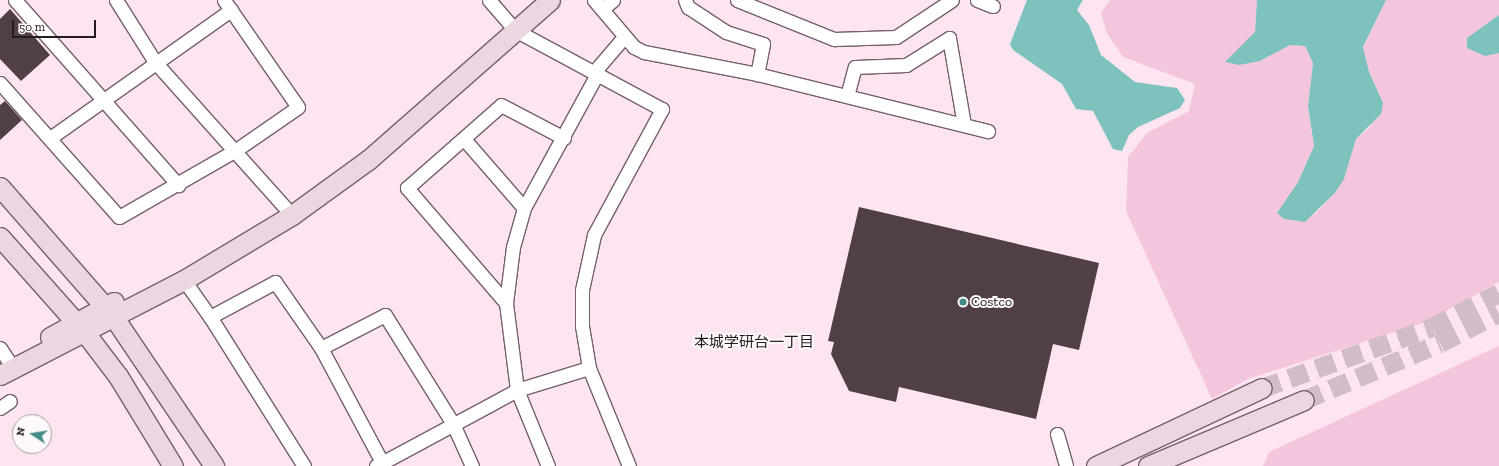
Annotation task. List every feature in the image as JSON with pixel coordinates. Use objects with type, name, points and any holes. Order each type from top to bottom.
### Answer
[{"type":"street","points":[[15,0],[178,185]]},
{"type":"street","points":[[116,0],[155,62],[236,150],[289,212]]},
{"type":"street","points":[[489,0],[513,27],[662,109],[594,235],[586,263],[582,326],[589,368],[629,466]]},
{"type":"street","points":[[109,311],[184,280],[368,160],[513,27],[539,0]]},
{"type":"street","points":[[513,27],[550,0]]},
{"type":"street","points":[[613,0],[598,5],[624,37],[644,52],[757,74],[988,131]]},
{"type":"street","points":[[685,0],[688,7],[726,32],[763,44],[757,74]]},
{"type":"street","points":[[737,0],[834,39],[896,37],[952,0]]},
{"type":"street","points":[[977,0],[993,6]]},
{"type":"street","points":[[0,83],[119,217],[178,185],[236,150],[298,107],[228,5],[155,62],[50,138]]},
{"type":"street","points":[[548,466],[516,390],[506,303],[513,247],[524,208],[564,138],[595,73],[624,37]]},
{"type":"street","points":[[848,96],[855,68],[906,65],[949,38],[964,125]]},
{"type":"street","points":[[506,303],[407,188],[501,106],[564,138]]},
{"type":"street","points":[[464,139],[524,208]]},
{"type":"street","points":[[0,187],[109,311],[214,466]]},
{"type":"street","points":[[4,363],[81,328],[180,270],[289,212]]},
{"type":"street","points":[[0,237],[81,328],[118,376],[173,466]]},
{"type":"street","points":[[184,280],[210,317],[304,466]]},
{"type":"street","points":[[210,317],[275,282],[321,348],[381,465],[516,390],[589,368]]},
{"type":"street","points":[[321,348],[385,315],[453,424],[472,466]]},
{"type":"street","points":[[1096,466],[1262,388]]},
{"type":"street","points":[[1148,466],[1304,400]]},
{"type":"street","points":[[1057,434],[1066,466]]},
{"type":"shaded area","points":[[1027,0],[1083,0],[1077,10],[1089,25],[1101,55],[1135,82],[1177,88],[1185,100],[1180,108],[1138,127],[1129,135],[1122,151],[1113,149],[1093,111],[1076,109],[1062,84],[1013,50],[1010,44]]},
{"type":"shaded area","points":[[1110,0],[1257,0],[1255,32],[1230,64],[1260,61],[1290,45],[1305,46],[1313,63],[1308,106],[1314,146],[1298,182],[1277,213],[1296,222],[1315,214],[1335,193],[1344,179],[1356,139],[1370,127],[1379,94],[1369,72],[1363,48],[1386,0],[1499,0],[1499,15],[1467,38],[1499,53],[1499,282],[1426,322],[1248,379],[1212,399],[1126,211],[1128,157],[1147,133],[1189,111],[1195,84],[1123,57],[1107,33],[1101,13]]},
{"type":"shaded area","points":[[1257,0],[1386,0],[1363,47],[1369,72],[1383,103],[1381,114],[1356,139],[1344,179],[1335,193],[1305,222],[1284,219],[1277,213],[1298,182],[1314,146],[1308,106],[1313,63],[1305,46],[1290,45],[1260,61],[1239,65],[1225,62],[1255,32]]},
{"type":"shaded area","points":[[1499,15],[1499,53],[1485,56],[1467,48],[1467,38]]},
{"type":"shaded area","points":[[1499,346],[1499,466],[1263,466],[1269,452]]},
{"type":"building","points":[[10,9],[50,55],[21,81],[0,59],[0,19]]},
{"type":"building","points":[[5,101],[22,120],[0,140],[0,105]]},
{"type":"building","name":"Costco","points":[[859,207],[1099,263],[1079,350],[1053,344],[1036,419],[899,387],[896,402],[849,391],[831,354],[834,342],[828,341]]},
{"type":"tunnel","points":[[1262,388],[1432,327],[1499,293]]},
{"type":"tunnel","points":[[1304,400],[1440,343],[1499,313]]},
{"type":"place","name":"Costco","points":[[963,302]]},
{"type":"district","name":"本城学研台一丁目","points":[[754,343]]}]
